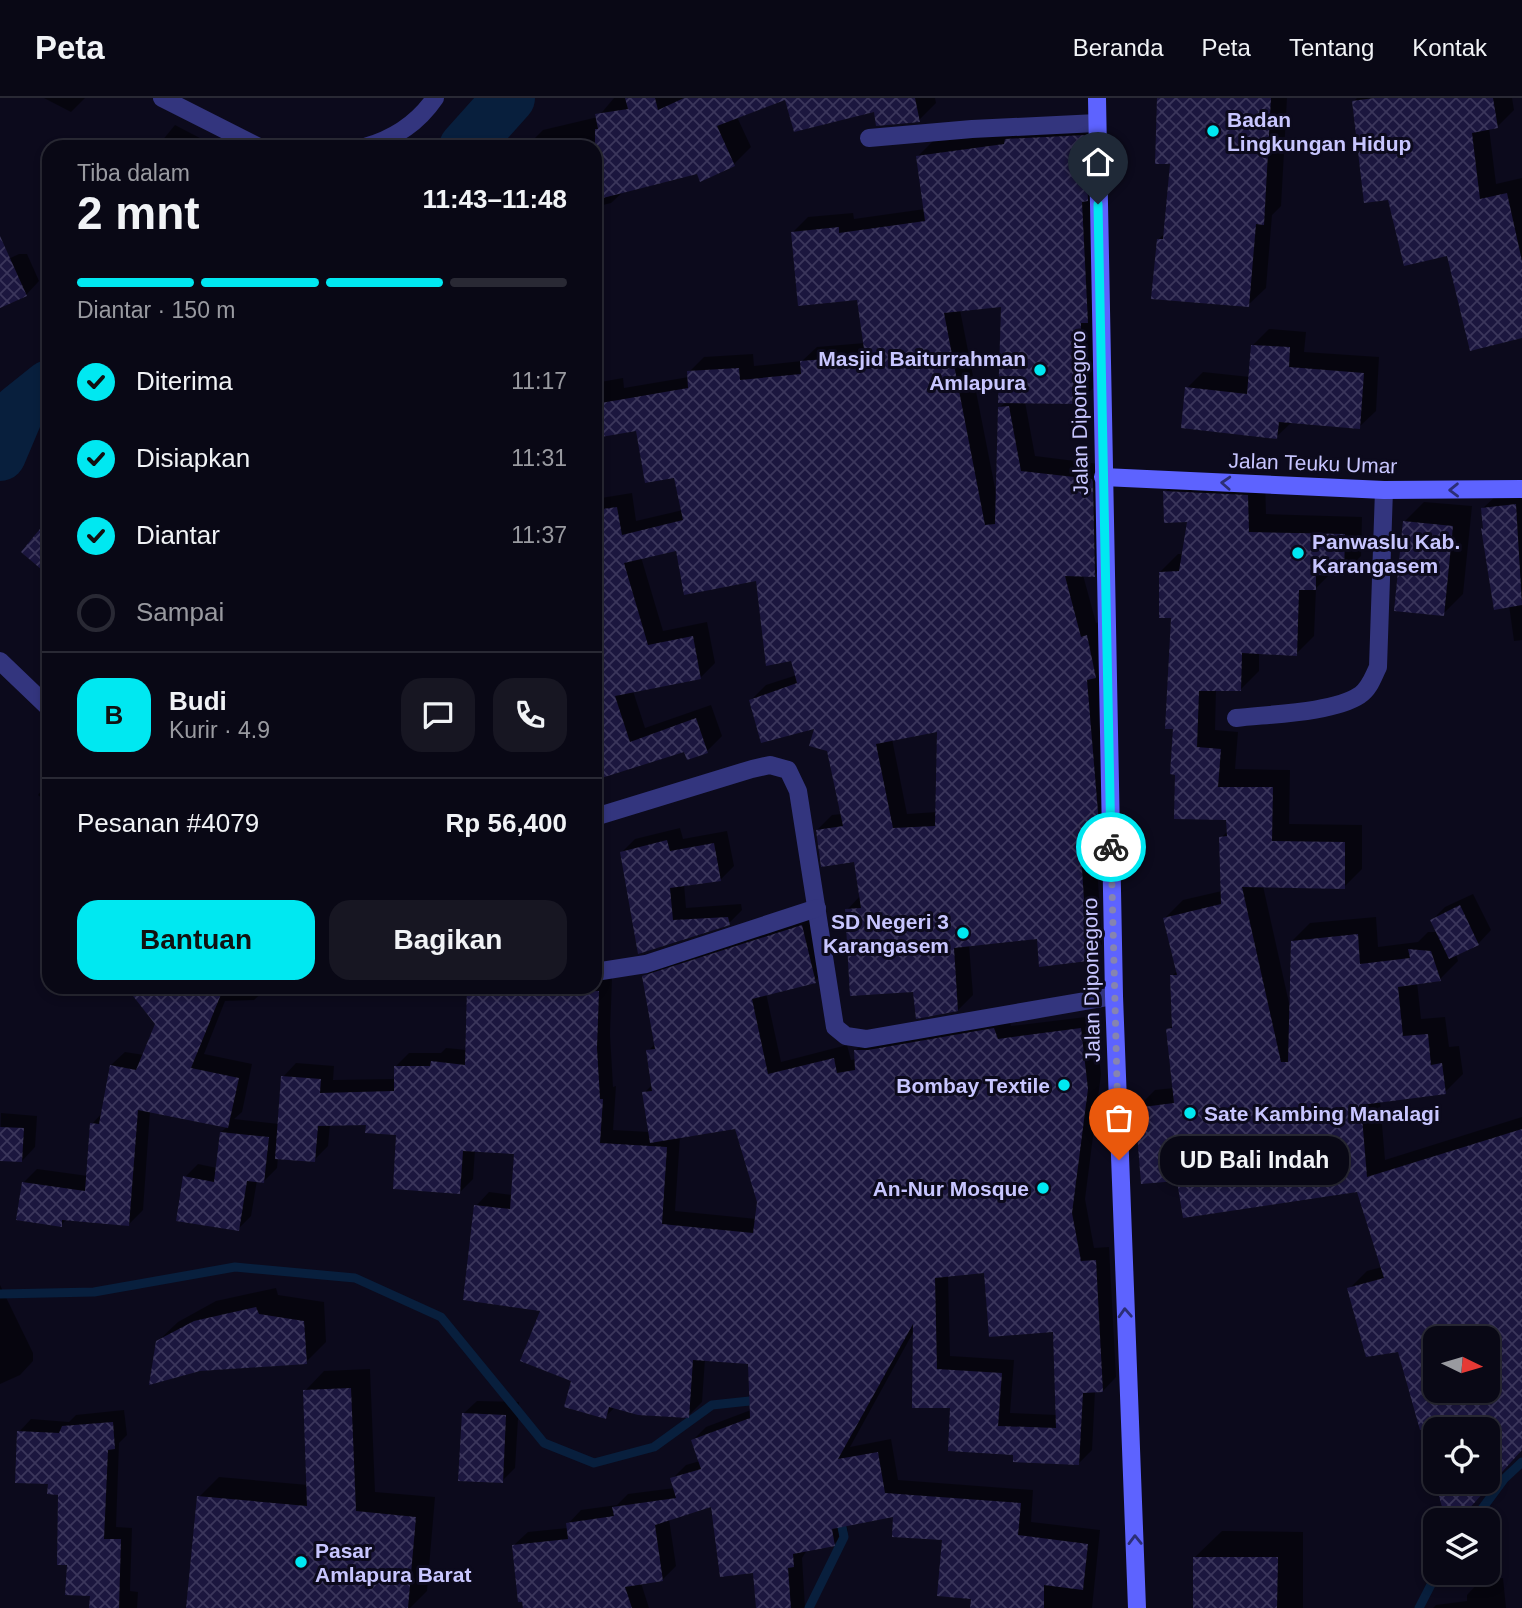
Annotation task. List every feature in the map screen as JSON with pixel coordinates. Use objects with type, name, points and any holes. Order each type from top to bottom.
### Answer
[{"type":"street","points":[[162,98],[245,140]]},
{"type":"street","points":[[389,140],[425,112],[435,98]]},
{"type":"street","name":"Jalan Diponegoro","points":[[1097,98],[1114,996],[1137,1608]]},
{"type":"street","points":[[869,138],[1097,122]]},
{"type":"street","name":"Jalan Teuku Umar","points":[[1103,477],[1384,490],[1522,489]]},
{"type":"street","points":[[1236,718],[1341,703],[1360,694],[1371,683],[1378,667],[1384,490]]},
{"type":"street","points":[[0,661],[42,701]]},
{"type":"street","points":[[602,815],[752,769],[781,766],[794,777],[835,1027],[853,1039],[892,1036],[1114,996]]},
{"type":"street","points":[[602,971],[646,964],[817,908]]},
{"type":"building","points":[[625,98],[655,98],[658,110],[684,98],[915,98],[920,122],[876,126],[874,112],[794,132],[785,100],[717,126],[735,166],[700,182],[697,174],[602,198],[602,140],[595,140],[595,129],[598,129],[595,114],[628,109]]},
{"type":"building","points":[[1157,98],[1271,98],[1264,225],[1256,224],[1249,307],[1151,299],[1157,239],[1163,239],[1170,164],[1155,164]]},
{"type":"building","points":[[1374,98],[1493,98],[1498,128],[1472,133],[1480,199],[1507,193],[1522,261],[1522,338],[1470,351],[1447,256],[1404,266],[1388,200],[1364,203],[1352,101]]},
{"type":"building","points":[[1086,135],[1088,201],[1082,202],[1088,323],[1081,323],[1080,404],[998,403],[1001,307],[944,313],[985,525],[995,524],[998,407],[1009,406],[1021,471],[1092,479],[1093,482],[1095,577],[1065,576],[1081,637],[1087,635],[1096,678],[1087,680],[1100,836],[1080,838],[1088,961],[1039,967],[1037,939],[954,948],[958,1011],[916,1019],[913,992],[850,996],[845,909],[861,908],[854,862],[821,867],[816,830],[843,826],[827,751],[809,746],[814,729],[761,743],[749,700],[797,683],[791,661],[766,666],[756,581],[684,595],[676,551],[624,563],[648,645],[693,636],[701,679],[615,696],[630,742],[696,718],[708,753],[687,760],[684,752],[602,778],[602,509],[617,507],[622,535],[683,520],[674,478],[645,483],[636,431],[602,437],[602,403],[688,388],[687,371],[739,368],[740,380],[801,374],[800,361],[865,356],[857,300],[798,306],[791,232],[839,227],[839,233],[925,221],[916,156],[1004,144],[1005,139]],"holes":[[[937,732],[935,826],[893,828],[876,744]]]},
{"type":"building","points":[[0,236],[27,296],[0,308]]},
{"type":"building","points":[[1251,345],[1290,347],[1289,367],[1364,373],[1360,429],[1279,422],[1277,439],[1181,428],[1185,387],[1247,394]]},
{"type":"building","points":[[1163,491],[1248,495],[1249,532],[1345,534],[1344,576],[1316,575],[1316,590],[1299,590],[1297,656],[1242,653],[1241,691],[1199,691],[1197,747],[1221,749],[1218,787],[1273,787],[1272,841],[1345,842],[1345,889],[1242,887],[1281,1062],[1288,1062],[1291,941],[1358,934],[1360,964],[1410,958],[1408,949],[1431,951],[1441,981],[1398,987],[1403,1036],[1428,1034],[1431,1065],[1442,1063],[1446,1094],[1361,1105],[1367,1177],[1522,1129],[1522,1450],[1500,1474],[1500,1417],[1423,1417],[1423,1430],[1420,1430],[1398,1352],[1366,1357],[1347,1288],[1384,1278],[1357,1192],[1183,1218],[1177,1181],[1141,1184],[1135,1108],[1174,1103],[1166,1029],[1172,1028],[1170,975],[1177,975],[1163,918],[1221,904],[1219,837],[1227,836],[1226,820],[1174,819],[1175,775],[1170,774],[1173,729],[1165,729],[1171,618],[1159,618],[1159,572],[1179,571],[1187,522],[1164,523]]},
{"type":"building","points":[[1516,504],[1522,605],[1494,610],[1481,528],[1483,529],[1481,508]]},
{"type":"building","points":[[1403,521],[1453,526],[1444,616],[1394,611]]},
{"type":"building","points":[[42,526],[42,570],[21,552]]},
{"type":"building","points":[[667,840],[670,851],[714,843],[721,881],[670,888],[673,920],[728,917],[730,925],[638,954],[620,852]]},
{"type":"building","points":[[1460,905],[1479,945],[1449,959],[1430,920]]},
{"type":"building","points":[[802,925],[816,983],[752,999],[768,1074],[834,1058],[837,1073],[855,1070],[854,1050],[868,1050],[994,1028],[998,1039],[1081,1028],[1088,1089],[1072,1213],[1081,1261],[1096,1260],[1103,1392],[1083,1393],[1079,1465],[1013,1462],[1013,1455],[948,1451],[950,1408],[912,1408],[913,1324],[838,1459],[878,1452],[885,1493],[1021,1503],[1018,1535],[1088,1544],[1083,1590],[1044,1585],[1044,1608],[970,1608],[971,1599],[937,1596],[942,1540],[892,1537],[893,1517],[832,1529],[835,1546],[793,1554],[794,1567],[788,1568],[791,1608],[756,1608],[753,1573],[720,1577],[711,1507],[655,1525],[663,1581],[625,1587],[632,1608],[523,1608],[522,1602],[518,1602],[512,1545],[568,1539],[566,1523],[614,1516],[612,1507],[676,1498],[670,1478],[701,1469],[691,1440],[750,1418],[748,1364],[693,1360],[689,1418],[638,1415],[609,1407],[606,1419],[564,1407],[571,1381],[520,1361],[540,1311],[463,1300],[474,1205],[510,1209],[514,1154],[463,1151],[460,1194],[393,1189],[396,1135],[365,1133],[366,1125],[318,1126],[315,1162],[275,1159],[281,1076],[321,1079],[320,1093],[394,1091],[394,1066],[430,1066],[431,1061],[465,1065],[467,994],[599,994],[597,1048],[600,1099],[603,1099],[600,1143],[667,1147],[662,1224],[753,1233],[757,1202],[735,1129],[650,1143],[642,1092],[652,1091],[646,1050],[655,1049],[642,976]],"holes":[[[984,1273],[989,1337],[1053,1332],[1056,1428],[998,1426],[1002,1373],[937,1369],[935,1278]]]},
{"type":"building","points":[[131,994],[221,994],[191,1068],[239,1078],[228,1128],[138,1110],[129,1226],[62,1220],[62,1227],[16,1220],[22,1182],[85,1191],[90,1123],[99,1124],[110,1065],[136,1070],[155,1024]]},
{"type":"building","points":[[0,1127],[24,1128],[22,1162],[0,1161]]},
{"type":"building","points":[[220,1132],[269,1137],[264,1183],[247,1181],[239,1231],[176,1221],[183,1176],[214,1182]]},
{"type":"building","points":[[256,1307],[259,1314],[304,1321],[307,1364],[200,1371],[149,1385],[156,1341],[194,1321]]},
{"type":"building","name":"Pasar Amlapura Barat","points":[[351,1388],[356,1511],[416,1517],[408,1608],[186,1608],[197,1496],[307,1506],[303,1390]]},
{"type":"building","points":[[462,1413],[506,1415],[503,1483],[458,1481]]},
{"type":"building","points":[[113,1422],[115,1449],[108,1450],[104,1539],[121,1539],[119,1608],[89,1608],[90,1596],[65,1595],[67,1565],[57,1565],[58,1495],[47,1494],[48,1484],[15,1483],[17,1431],[59,1433],[62,1426]]},
{"type":"building","points":[[1438,1494],[1482,1494],[1470,1508],[1442,1508]]},
{"type":"building","points":[[1193,1557],[1278,1557],[1277,1608],[1193,1608]]},
{"type":"waterway","points":[[471,140],[509,98]]},
{"type":"waterway","points":[[0,455],[19,410],[42,392]]},
{"type":"waterway","points":[[0,1294],[94,1292],[235,1267],[355,1278],[441,1317],[544,1443],[594,1463],[654,1447],[712,1405],[759,1400]]},
{"type":"waterway","points":[[1483,1508],[1504,1479],[1522,1462]]},
{"type":"waterway","points":[[809,1608],[844,1537],[840,1517]]},
{"type":"waterway","points":[[1419,1608],[1431,1585]]},
{"type":"way so far","points":[[1111,847],[1119,1160]]},
{"type":"place","name":"Badan Lingkungan Hidup","points":[[1213,131]]},
{"type":"place","name":"Masjid Baiturrahman Amlapura","points":[[1040,370]]},
{"type":"place","name":"Panwaslu Kab. Karangasem","points":[[1298,553]]},
{"type":"place","name":"SD Negeri 3 Karangasem","points":[[963,933]]},
{"type":"place","name":"Bombay Textile","points":[[1064,1085]]},
{"type":"place","name":"Sate Kambing Manalagi","points":[[1190,1113]]},
{"type":"place","name":"UD Bali Indah","points":[[1119,1160]]},
{"type":"place","name":"An-Nur Mosque","points":[[1043,1188]]},
{"type":"place","name":"Pasar Amlapura Barat","points":[[301,1562]]},
{"type":"route","points":[[1098,204],[1111,847]]}]
